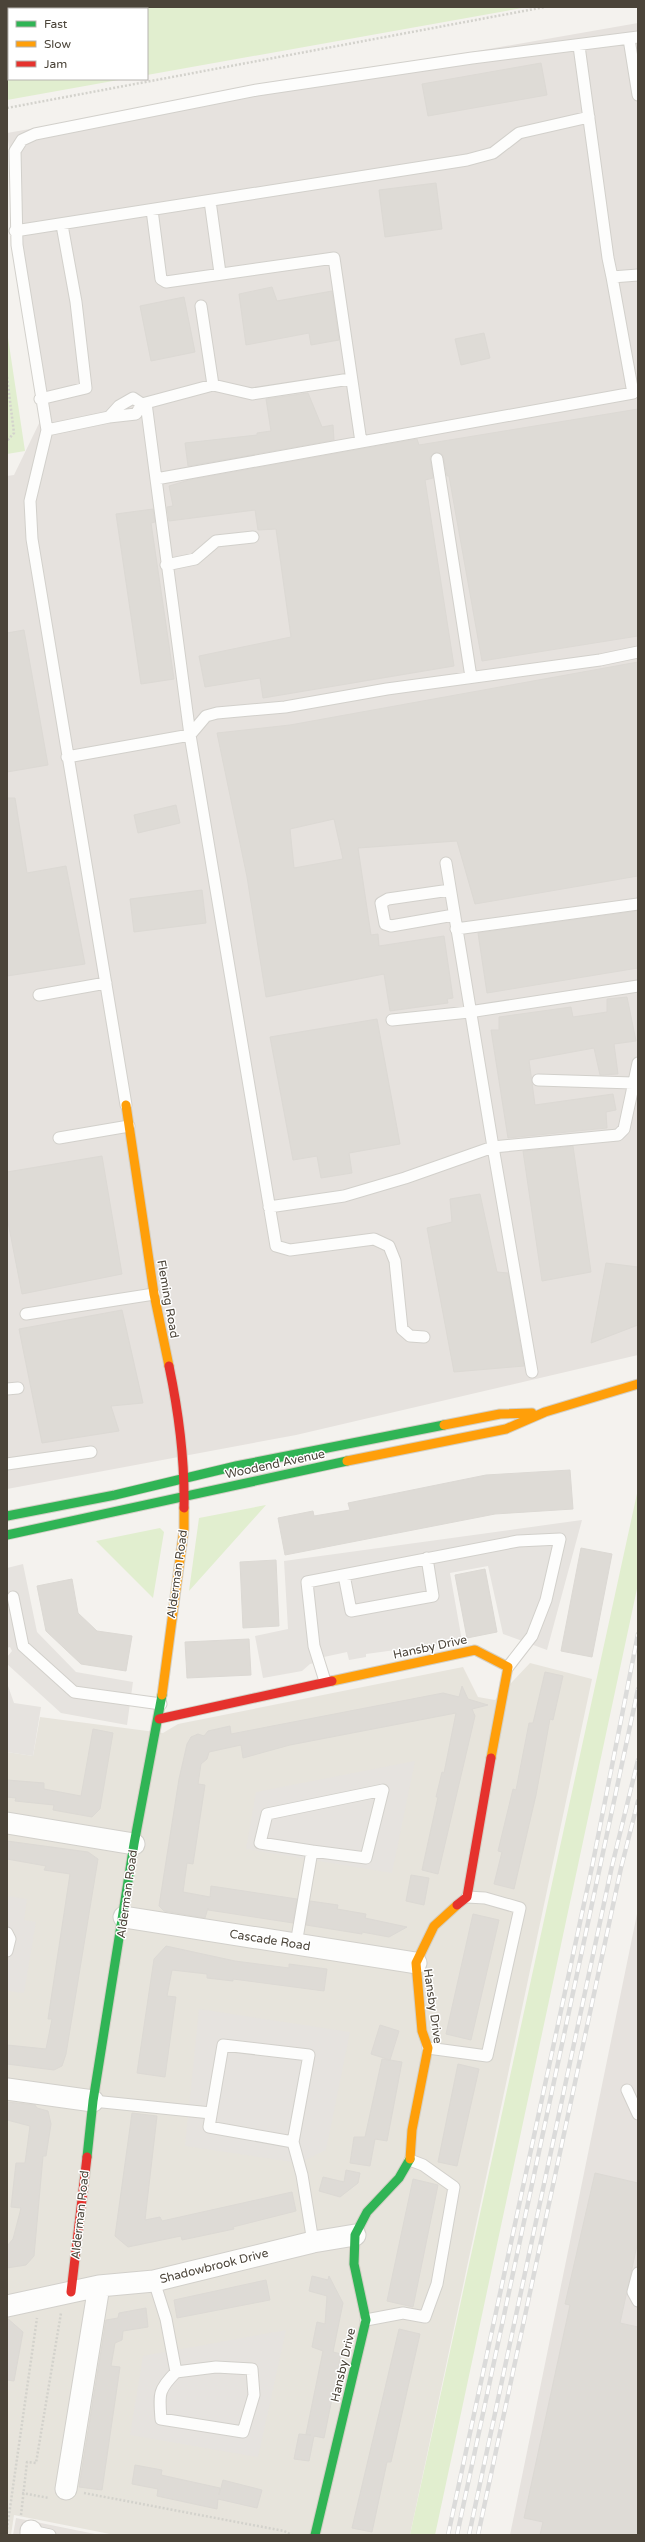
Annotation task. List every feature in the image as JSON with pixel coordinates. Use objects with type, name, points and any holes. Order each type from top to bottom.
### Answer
[{"type":"street","name":"Fleming Road","points":[[126,1105],[154,1294],[180,1421],[185,1497]]},
{"type":"street","name":"Woodend Avenue","points":[[7,1535],[185,1497],[241,1483],[506,1429],[545,1412],[638,1384]]},
{"type":"street","name":"Woodend Avenue","points":[[7,1516],[115,1496],[236,1466],[500,1414],[545,1412]]},
{"type":"street","name":"Alderman Road","points":[[68,2292],[93,2101],[124,1917],[134,1844],[159,1719],[184,1529],[185,1497]]},
{"type":"street","name":"Hansby Drive","points":[[159,1719],[325,1681],[475,1650],[508,1667]]},
{"type":"street","points":[[467,1897],[469,1876],[508,1667]]},
{"type":"street","points":[[7,1823],[134,1844]]},
{"type":"street","name":"Hansby Drive","points":[[315,2535],[366,2320],[354,2264],[355,2234],[368,2212],[399,2178],[410,2160],[412,2130],[428,2048],[422,2031],[416,1963],[434,1926],[467,1897]]},
{"type":"street","name":"Cascade Road","points":[[124,1917],[416,1963]]},
{"type":"street","points":[[7,2089],[93,2101]]},
{"type":"street","name":"Shadowbrook Drive","points":[[7,2306],[99,2286],[154,2281],[312,2242],[355,2234]]},
{"type":"street","points":[[66,2489],[99,2286]]},
{"type":"lane","points":[[126,1105],[32,539],[30,501],[48,430],[40,399],[15,231],[15,151],[22,140],[35,134],[257,90],[472,58],[579,46],[634,38],[638,95]]},
{"type":"lane","points":[[156,479],[636,392],[608,258],[579,46]]},
{"type":"lane","points":[[15,231],[62,225],[467,160],[493,154],[519,133],[588,117]]},
{"type":"lane","points":[[210,201],[220,274]]},
{"type":"lane","points":[[152,210],[161,279],[166,282],[334,258],[350,379],[361,442]]},
{"type":"lane","points":[[40,399],[86,388],[76,302],[62,225]]},
{"type":"lane","points":[[612,277],[638,275]]},
{"type":"lane","points":[[201,306],[213,385]]},
{"type":"lane","points":[[48,430],[109,417],[136,414],[144,403],[213,385],[252,394],[350,379]]},
{"type":"lane","points":[[144,403],[162,518],[166,565],[190,735],[276,1246],[290,1250],[374,1239],[389,1246],[394,1261],[402,1329],[410,1336],[424,1337]]},
{"type":"lane","points":[[437,459],[471,677]]},
{"type":"lane","points":[[166,565],[195,559],[216,541],[253,537]]},
{"type":"lane","points":[[67,757],[190,735],[206,716],[217,713],[285,707],[387,689],[600,660],[638,652]]},
{"type":"lane","points":[[446,863],[469,1012],[532,1372]]},
{"type":"lane","points":[[450,890],[388,899],[382,903],[385,924],[391,926],[454,915]]},
{"type":"lane","points":[[456,929],[638,904]]},
{"type":"lane","points":[[39,995],[106,983]]},
{"type":"lane","points":[[392,1020],[469,1012],[638,986]]},
{"type":"lane","points":[[269,1207],[344,1196],[405,1178],[492,1147],[618,1135],[624,1129],[638,1063]]},
{"type":"lane","points":[[538,1080],[634,1083]]},
{"type":"lane","points":[[59,1138],[129,1126]]},
{"type":"lane","points":[[26,1314],[154,1294]]},
{"type":"lane","points":[[7,1464],[92,1452]]},
{"type":"lane","points":[[325,1681],[314,1646],[307,1582],[518,1541],[560,1539],[546,1600],[532,1636],[508,1667]]},
{"type":"lane","points":[[344,1575],[351,1611],[433,1596],[427,1558]]},
{"type":"lane","points":[[13,1597],[23,1646],[74,1692],[161,1704]]},
{"type":"lane","points":[[383,1790],[366,1858],[312,1851],[260,1843],[267,1814],[383,1790]]},
{"type":"lane","points":[[296,1944],[312,1851]]},
{"type":"lane","points":[[428,2048],[488,2056],[520,1908],[485,1898],[467,1897]]},
{"type":"lane","points":[[7,1934],[10,1938],[7,1951]]},
{"type":"lane","points":[[293,2142],[209,2127],[223,2045],[309,2055],[293,2142],[302,2175],[312,2242]]},
{"type":"lane","points":[[627,2090],[638,2114]]},
{"type":"lane","points":[[93,2101],[211,2113]]},
{"type":"lane","points":[[366,2320],[403,2313],[425,2317],[437,2284],[454,2187],[423,2165],[410,2160]]},
{"type":"lane","points":[[638,2273],[633,2292],[638,2301]]},
{"type":"lane","points":[[154,2281],[166,2319],[176,2372]]},
{"type":"lane","points":[[216,2366],[252,2369],[254,2395],[243,2432],[160,2419],[162,2385],[176,2372],[216,2366]]},
{"type":"path","points":[[7,108],[545,7]]},
{"type":"path","points":[[7,377],[14,433],[7,441]]},
{"type":"path","points":[[37,2534],[20,2528],[22,2493],[27,2462],[36,2463],[68,2292]]},
{"type":"path","points":[[7,2529],[40,2298]]},
{"type":"path","points":[[22,2493],[51,2498],[54,2486],[284,2531],[292,2535]]},
{"type":"shaded area","points":[[638,23],[638,1355],[296,1435],[7,1489],[7,476],[14,475],[46,409],[7,133]]},
{"type":"shaded area","points":[[582,1520],[547,1650],[503,1634],[488,1566],[450,1573],[462,1641],[366,1654],[366,1657],[349,1660],[347,1652],[324,1657],[324,1661],[310,1664],[302,1671],[263,1678],[255,1636],[288,1629],[284,1561]]},
{"type":"shaded area","points":[[23,1564],[37,1632],[76,1672],[133,1682],[127,1725],[61,1713],[7,1664],[7,1657],[12,1651],[10,1647],[7,1648],[7,1568]]},
{"type":"shaded area","points":[[530,1663],[592,1679],[410,2535],[115,2535],[14,2515],[11,2535],[7,2535],[7,1752],[33,1756],[40,1717],[163,1733],[178,1724],[463,1667],[478,1697],[495,1700]]},
{"type":"shaded area","points":[[7,1683],[14,1703],[41,1707],[33,1756],[7,1752]]},
{"type":"shaded area","points":[[415,1761],[392,1873],[246,1849],[256,1792]]},
{"type":"shaded area","points":[[7,1896],[27,1899],[24,1920],[36,1922],[24,1993],[7,1991]]},
{"type":"shaded area","points":[[638,1909],[638,2535],[510,2535]]},
{"type":"shaded area","points":[[199,2009],[350,2032],[326,2150],[299,2163],[185,2146]]},
{"type":"shaded area","points":[[286,2330],[258,2457],[130,2435],[143,2356]]},
{"type":"shaded area","points":[[16,2518],[100,2535],[13,2535]]},
{"type":"green space","points":[[7,7],[528,7],[148,75],[148,8],[8,8],[8,80],[118,80],[7,100]]},
{"type":"green space","points":[[7,331],[25,451],[7,454]]},
{"type":"green space","points":[[638,1489],[638,1584],[435,2535],[410,2535]]},
{"type":"green space","points":[[266,1505],[189,1591],[199,1518]]},
{"type":"green space","points":[[160,1528],[164,1532],[153,1598],[96,1541]]},
{"type":"building","points":[[541,63],[547,95],[428,116],[422,84]]},
{"type":"building","points":[[436,183],[442,229],[385,237],[379,190]]},
{"type":"building","points":[[272,287],[277,301],[332,291],[339,340],[311,345],[309,333],[246,345],[239,294]]},
{"type":"building","points":[[184,297],[195,352],[151,361],[140,306]]},
{"type":"building","points":[[484,333],[490,358],[461,365],[455,339]]},
{"type":"building","points":[[308,393],[322,427],[333,425],[334,440],[188,466],[185,443],[257,435],[257,433],[271,431],[266,399]]},
{"type":"building","points":[[638,409],[638,636],[482,661],[449,476],[447,476],[443,455],[436,452],[430,457],[433,478],[425,480],[454,666],[263,698],[260,678],[205,687],[199,656],[291,637],[276,529],[258,530],[255,510],[169,521],[167,507],[173,506],[169,486],[189,480],[417,439],[419,445]]},
{"type":"building","points":[[153,509],[155,522],[151,523],[174,679],[141,684],[116,514]]},
{"type":"building","points":[[24,630],[48,765],[7,772],[7,633]]},
{"type":"building","points":[[638,662],[638,876],[475,904],[457,841],[358,848],[371,935],[378,934],[379,946],[444,936],[453,998],[447,999],[448,1003],[390,1011],[384,974],[266,997],[247,877],[217,733],[290,725]],"holes":[[[334,819],[343,859],[294,868],[290,829]]]},
{"type":"building","points":[[7,798],[15,798],[27,873],[66,866],[85,964],[7,976]]},
{"type":"building","points":[[176,805],[180,823],[138,833],[134,815]]},
{"type":"building","points":[[202,890],[206,923],[134,932],[130,899]]},
{"type":"building","points":[[638,911],[638,968],[487,993],[478,933]]},
{"type":"building","points":[[627,997],[636,1041],[614,1044],[618,1074],[600,1075],[594,1048],[529,1060],[535,1105],[613,1094],[616,1110],[606,1112],[607,1128],[508,1138],[491,1030],[499,1030],[499,1017],[571,1007],[573,1017],[607,1012],[607,999]]},
{"type":"building","points":[[377,1019],[400,1144],[349,1153],[352,1173],[321,1178],[317,1156],[293,1160],[270,1037]]},
{"type":"building","points":[[573,1146],[591,1272],[542,1281],[523,1151]]},
{"type":"building","points":[[102,1156],[122,1274],[22,1294],[7,1217],[7,1172]]},
{"type":"building","points":[[480,1194],[497,1272],[508,1273],[524,1366],[454,1372],[427,1228],[452,1222],[450,1199]]},
{"type":"building","points":[[606,1263],[638,1267],[638,1325],[591,1343]]},
{"type":"building","points":[[122,1310],[143,1403],[111,1406],[119,1431],[42,1443],[19,1329]]},
{"type":"building","points":[[570,1470],[573,1509],[495,1514],[285,1555],[278,1518],[313,1511],[314,1516],[350,1510],[348,1503],[486,1475]]},
{"type":"building","points":[[581,1548],[612,1554],[592,1657],[561,1651]]},
{"type":"building","points":[[276,1560],[279,1626],[243,1628],[240,1562]]},
{"type":"building","points":[[485,1569],[497,1632],[467,1638],[455,1575]]},
{"type":"building","points":[[72,1579],[78,1613],[97,1631],[132,1636],[126,1671],[81,1664],[46,1631],[37,1586]]},
{"type":"building","points":[[249,1639],[251,1675],[187,1678],[185,1642]]},
{"type":"building","points":[[545,1672],[563,1676],[553,1720],[550,1719],[536,1795],[514,1889],[494,1884],[502,1852],[498,1851],[513,1789],[516,1790],[529,1723],[533,1723]]},
{"type":"building","points":[[462,1686],[468,1699],[488,1705],[472,1709],[475,1716],[438,1874],[422,1870],[438,1797],[436,1797],[442,1772],[444,1773],[456,1713],[290,1745],[243,1758],[241,1745],[209,1752],[207,1759],[201,1764],[198,1784],[205,1785],[193,1864],[187,1863],[183,1892],[210,1897],[211,1886],[297,1899],[293,1923],[208,1910],[208,1908],[205,1918],[164,1911],[159,1906],[179,1779],[187,1744],[191,1737],[198,1734],[204,1736],[208,1731],[230,1726],[231,1734],[443,1693],[459,1697]]},
{"type":"building","points":[[93,1729],[113,1733],[100,1809],[92,1817],[53,1810],[54,1805],[15,1801],[16,1798],[7,1797],[7,1780],[44,1783],[44,1789],[81,1796]]},
{"type":"building","points":[[7,1841],[88,1852],[98,1859],[66,2054],[62,2066],[54,2070],[7,2064],[7,2045],[46,2049],[52,2019],[48,2019],[70,1874],[44,1870],[46,1866],[7,1859]]},
{"type":"building","points":[[411,1875],[429,1878],[424,1905],[406,1901]]},
{"type":"building","points":[[310,1901],[338,1905],[337,1909],[366,1914],[365,1918],[407,1927],[389,1937],[306,1925]]},
{"type":"building","points":[[473,1914],[499,1920],[471,2040],[446,2034]]},
{"type":"building","points":[[166,1946],[235,1961],[289,1968],[289,1964],[327,1969],[324,1991],[233,1979],[233,1981],[207,1978],[207,1974],[172,1970],[167,1996],[176,1997],[165,2077],[137,2073],[154,1959]]},
{"type":"building","points":[[380,2025],[399,2031],[390,2060],[371,2054]]},
{"type":"building","points":[[382,2059],[402,2062],[387,2141],[375,2139],[370,2166],[350,2163],[354,2137],[365,2137]]},
{"type":"building","points":[[458,2064],[479,2069],[457,2166],[438,2162]]},
{"type":"building","points":[[7,2102],[35,2105],[37,2108],[48,2111],[51,2124],[46,2156],[43,2156],[34,2256],[26,2265],[7,2268],[7,2246],[13,2239],[21,2208],[11,2207],[16,2163],[25,2163],[30,2126],[7,2120]]},
{"type":"building","points":[[132,2113],[157,2116],[145,2220],[160,2217],[162,2221],[292,2192],[296,2211],[233,2227],[234,2229],[182,2240],[181,2236],[128,2247],[115,2236]]},
{"type":"building","points":[[346,2170],[360,2173],[358,2183],[340,2197],[319,2191],[323,2177],[344,2182]]},
{"type":"building","points":[[595,2173],[638,2183],[638,2241],[620,2323],[638,2327],[638,2535],[540,2535],[543,2522],[524,2518],[570,2305],[565,2304]]},
{"type":"building","points":[[413,2179],[438,2185],[413,2307],[387,2301]]},
{"type":"building","points":[[312,2276],[328,2280],[329,2276],[343,2303],[333,2352],[341,2354],[324,2438],[314,2436],[309,2461],[294,2459],[299,2434],[311,2435],[306,2434],[323,2351],[312,2347],[317,2322],[325,2324],[327,2296],[309,2291]]},
{"type":"building","points":[[266,2280],[270,2300],[177,2318],[174,2300]]},
{"type":"building","points":[[146,2308],[148,2327],[123,2331],[122,2340],[115,2343],[111,2366],[120,2367],[102,2490],[79,2487],[106,2320],[118,2318],[119,2313]]},
{"type":"building","points":[[7,2318],[23,2332],[14,2381],[7,2380]]},
{"type":"building","points":[[399,2329],[420,2334],[391,2462],[387,2462],[372,2532],[352,2528]]},
{"type":"building","points":[[135,2465],[162,2470],[161,2475],[220,2488],[219,2495],[223,2480],[262,2490],[257,2508],[218,2499],[217,2509],[157,2496],[158,2489],[132,2484]]},
{"type":"railway","points":[[448,2535],[593,1862],[638,1634]]},
{"type":"railway","points":[[457,2535],[638,1689]]},
{"type":"railway","points":[[469,2535],[612,1866],[638,1760]]},
{"type":"railway","points":[[478,2535],[621,1868],[638,1801]]},
{"type":"traffic: fast","points":[[7,1516],[115,1495],[236,1466],[444,1425]]},
{"type":"traffic: fast","points":[[7,1535],[347,1461]]},
{"type":"traffic: fast","points":[[87,2157],[93,2101],[134,1844],[162,1695]]},
{"type":"traffic: fast","points":[[315,2535],[366,2320],[354,2264],[355,2235],[367,2212],[399,2178],[410,2159]]},
{"type":"traffic: slow","points":[[126,1105],[154,1294],[169,1366]]},
{"type":"traffic: slow","points":[[347,1461],[506,1429],[545,1412],[638,1384]]},
{"type":"traffic: slow","points":[[444,1425],[500,1414],[532,1413]]},
{"type":"traffic: slow","points":[[162,1695],[184,1529],[184,1508]]},
{"type":"traffic: slow","points":[[332,1681],[475,1650],[508,1667],[491,1758]]},
{"type":"traffic: slow","points":[[410,2159],[412,2130],[428,2048],[422,2031],[416,1963],[434,1926],[457,1905]]},
{"type":"traffic: jam","points":[[169,1366],[181,1437],[184,1508]]},
{"type":"traffic: jam","points":[[159,1719],[332,1681]]},
{"type":"traffic: jam","points":[[457,1905],[467,1897],[491,1758]]},
{"type":"traffic: jam","points":[[71,2292],[87,2157]]}]
